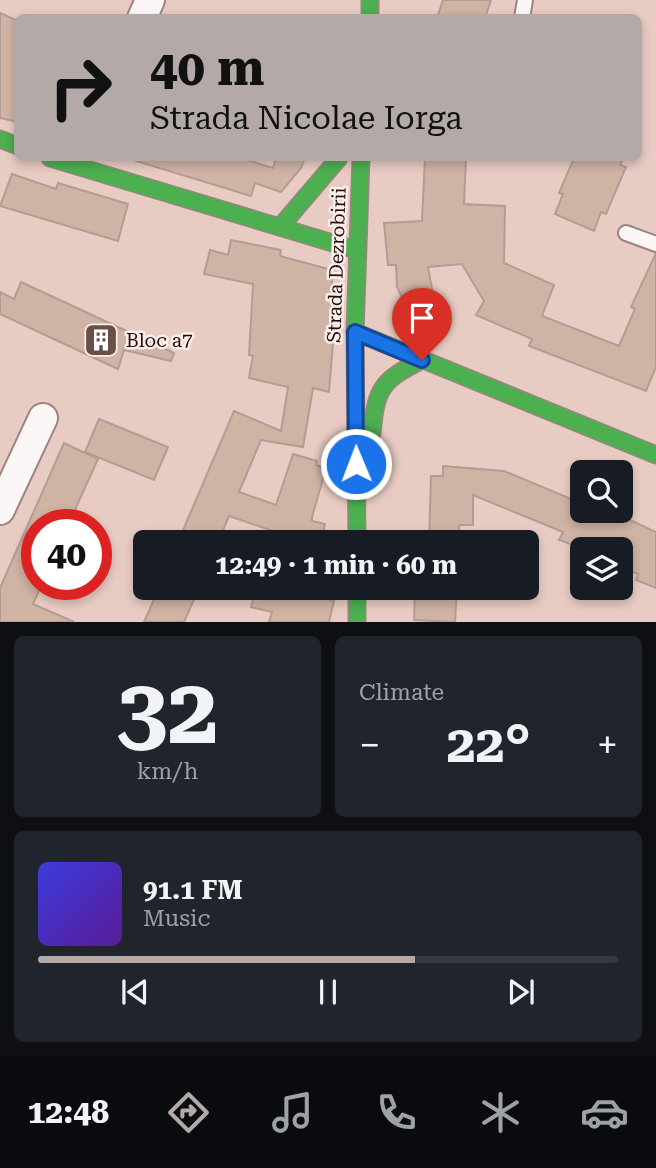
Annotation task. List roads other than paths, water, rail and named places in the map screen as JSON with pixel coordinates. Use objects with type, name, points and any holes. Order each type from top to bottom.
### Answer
[{"type":"street","points":[[69,161],[356,250]]},
{"type":"street","points":[[280,227],[336,161]]},
{"type":"street","name":"Strada Dezrobirii","points":[[357,530],[355,332],[361,161]]},
{"type":"street","points":[[355,332],[654,449]]},
{"type":"street","points":[[356,511],[370,471],[375,397],[379,387],[388,377],[422,360]]},
{"type":"street","points":[[0,510],[43,418]]},
{"type":"street","points":[[357,600],[357,622]]},
{"type":"lane","points":[[626,233],[656,244]]},
{"type":"place","name":"Bloc a7","points":[[101,340]]}]
